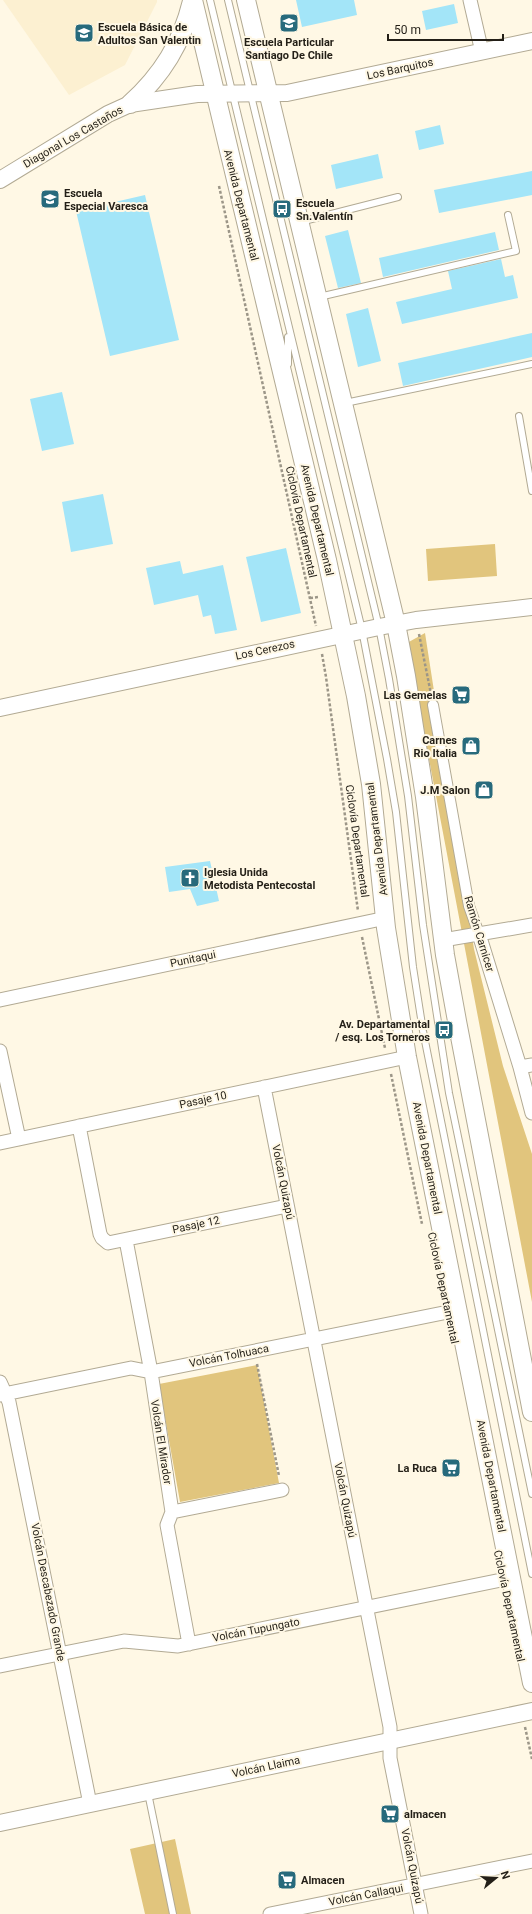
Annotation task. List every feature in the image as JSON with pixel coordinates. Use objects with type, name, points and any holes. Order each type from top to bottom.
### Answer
[{"type":"main road","name":"Avenida Departamental","points":[[192,0],[223,94],[295,427],[343,633],[356,696],[371,784],[394,984],[407,1057],[532,1683]]},
{"type":"main road","points":[[130,104],[150,85],[170,57],[180,38],[192,0]]},
{"type":"main road","points":[[246,0],[396,624],[406,676],[425,797],[443,940],[458,1029],[532,1412]]},
{"type":"street","points":[[470,0],[482,52]]},
{"type":"street","name":"Los Barquitos","points":[[268,93],[294,92],[532,41]]},
{"type":"street","name":"Diagonal Los Castaños","points":[[0,180],[102,117],[130,104],[178,96],[268,93]]},
{"type":"street","name":"Los Cerezos","points":[[0,708],[343,633],[416,620],[532,608]]},
{"type":"street","name":"Ramón Carnicer","points":[[433,705],[469,906],[526,1066],[532,1113]]},
{"type":"street","name":"Punitaqui","points":[[0,1000],[386,918]]},
{"type":"street","points":[[443,940],[532,925]]},
{"type":"street","points":[[0,1051],[19,1138]]},
{"type":"street","name":"Pasaje 10","points":[[0,1142],[407,1057]]},
{"type":"street","name":"Volcán Quizapú","points":[[264,1087],[390,1727],[390,1758],[422,1914]]},
{"type":"street","name":"Pasaje 12","points":[[79,1126],[100,1234],[104,1241],[112,1242],[126,1240],[287,1206]]},
{"type":"street","name":"Volcán El Mirador","points":[[126,1240],[151,1372],[172,1512],[168,1525],[189,1644]]},
{"type":"street","name":"Volcán Tolhuaca","points":[[3,1395],[131,1368],[151,1372],[458,1310]]},
{"type":"street","name":"Volcán Descabezado Grande","points":[[0,1382],[3,1395],[9,1402],[90,1804]]},
{"type":"street","points":[[172,1512],[282,1490]]},
{"type":"street","name":"Volcán Tupungato","points":[[0,1666],[124,1640],[144,1641],[166,1646],[189,1644],[511,1578]]},
{"type":"street","name":"Volcán Llaima","points":[[0,1823],[527,1712]]},
{"type":"street","name":"Volcán Callaqui","points":[[270,1914],[532,1861]]},
{"type":"lane","points":[[210,0],[223,94],[288,327],[362,630],[396,812],[413,967],[423,1031],[532,1574]]},
{"type":"lane","points":[[228,0],[379,627],[408,796],[423,925],[449,1093],[532,1494]]},
{"type":"lane","points":[[299,222],[398,197]]},
{"type":"lane","points":[[318,298],[516,251],[508,215]]},
{"type":"lane","points":[[288,327],[289,368]]},
{"type":"lane","points":[[344,404],[532,364]]},
{"type":"lane","points":[[292,383],[296,405],[295,427]]},
{"type":"lane","points":[[519,416],[532,491]]},
{"type":"lane","points":[[148,1793],[173,1914]]},
{"type":"path","name":"Ciclovía Departamental","points":[[218,181],[326,677],[360,924],[423,1231]]},
{"type":"path","points":[[416,620],[433,705]]},
{"type":"path","points":[[254,1351],[282,1490]]},
{"type":"path","points":[[527,1712],[532,1759]]},
{"type":"shaded area","name":"Escuela Básica de Adultos San Valentin","points":[[3,0],[157,0],[157,2],[125,65],[69,95]]},
{"type":"shaded area","points":[[495,544],[497,576],[428,581],[426,549]]},
{"type":"shaded area","points":[[425,633],[474,949],[503,1066],[532,1154],[532,1302],[407,643]]},
{"type":"shaded area","points":[[257,1365],[279,1483],[180,1502],[159,1384]]},
{"type":"shaded area","points":[[175,1839],[191,1914],[145,1914],[130,1849]]},
{"type":"building","points":[[296,0],[354,0],[357,15],[302,27]]},
{"type":"building","points":[[454,4],[458,23],[426,30],[422,11]]},
{"type":"building","points":[[440,125],[444,144],[419,150],[415,131]]},
{"type":"building","points":[[378,154],[383,178],[336,189],[331,165]]},
{"type":"building","points":[[532,171],[532,195],[439,213],[434,190]]},
{"type":"building","points":[[145,195],[179,340],[110,356],[76,211]]},
{"type":"building","points":[[348,230],[361,283],[338,288],[325,236]]},
{"type":"building","points":[[495,232],[499,250],[383,277],[379,258]]},
{"type":"building","points":[[501,259],[505,277],[513,275],[518,298],[402,324],[396,302],[452,289],[448,271]]},
{"type":"building","points":[[368,308],[381,361],[358,367],[346,314]]},
{"type":"building","points":[[532,333],[532,357],[403,386],[398,363]]},
{"type":"building","points":[[62,392],[74,444],[42,451],[30,399]]},
{"type":"building","points":[[103,494],[113,544],[71,552],[62,502]]},
{"type":"building","points":[[286,548],[301,613],[261,622],[246,557]]},
{"type":"building","points":[[180,561],[183,574],[223,565],[237,630],[215,634],[211,615],[203,617],[198,595],[154,605],[146,568]]},
{"type":"building","name":"Iglesia Unida Metodista Pentecostal","points":[[210,861],[219,901],[197,906],[190,889],[169,892],[165,867]]},
{"type":"place","name":"Escuela Particular Santiago De Chile","points":[[289,23]]},
{"type":"place","name":"Escuela Básica de Adultos San Valentin","points":[[84,33]]},
{"type":"place","name":"Escuela Especial Varesca","points":[[50,199]]},
{"type":"place","name":"Escuela Sn.Valentín","points":[[282,209]]},
{"type":"place","name":"Las Gemelas","points":[[461,695]]},
{"type":"place","name":"Carnes Rio Italia","points":[[471,746]]},
{"type":"place","name":"J.M Salon","points":[[484,790]]},
{"type":"place","name":"Iglesia Unida Metodista Pentecostal","points":[[190,878]]},
{"type":"place","name":"Av. Departamental / esq. Los Torneros","points":[[444,1030]]},
{"type":"place","name":"La Ruca","points":[[451,1468]]},
{"type":"place","name":"almacen","points":[[390,1814]]},
{"type":"place","name":"Almacen","points":[[287,1880]]}]
